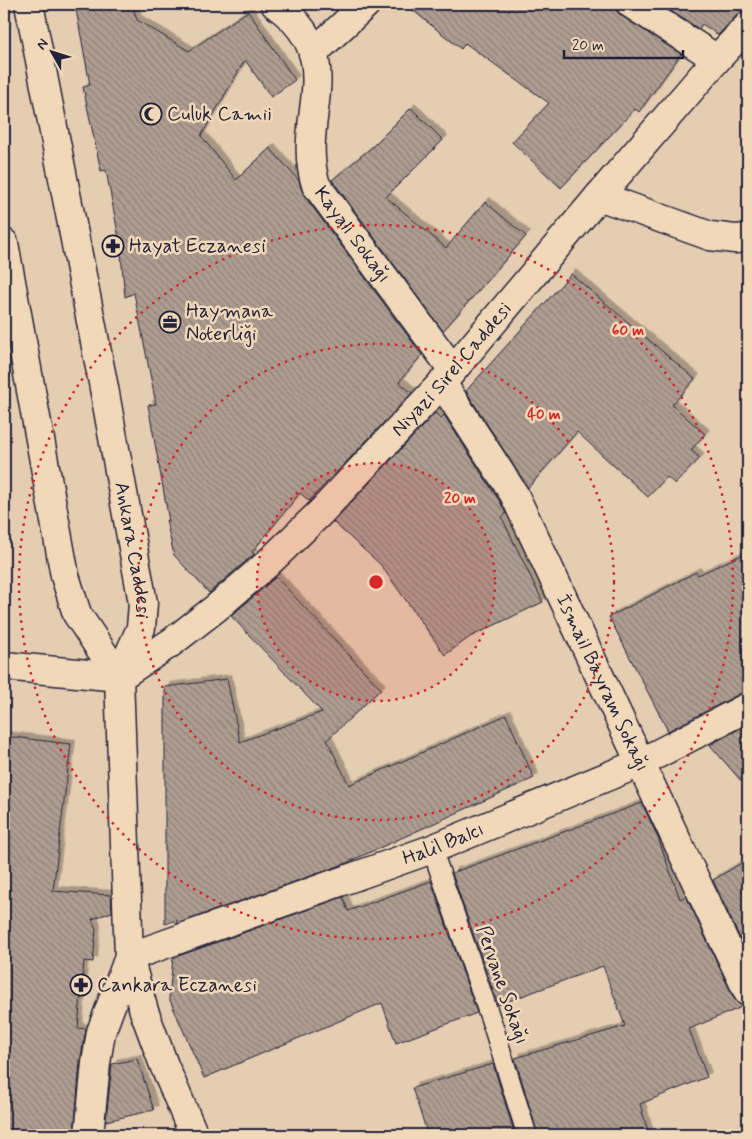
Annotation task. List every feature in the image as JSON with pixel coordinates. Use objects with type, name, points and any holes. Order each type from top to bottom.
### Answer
[{"type":"street","name":"Ankara Caddesi","points":[[30,4],[104,388],[143,603],[141,628],[119,677]]},
{"type":"street","name":"Kayalı Sokağı","points":[[275,4],[297,21],[313,53],[317,70],[311,155],[312,172],[316,185],[448,377]]},
{"type":"street","points":[[313,53],[366,4]]},
{"type":"street","points":[[631,4],[717,59]]},
{"type":"street","name":"Niyazi Sirel Caddesi","points":[[119,677],[172,642],[267,564],[321,512],[448,377],[599,196],[717,59],[748,26]]},
{"type":"street","points":[[599,196],[710,236],[735,239],[748,238]]},
{"type":"street","points":[[4,242],[65,576],[77,614],[119,677],[129,957],[144,1011],[164,1065],[194,1135]]},
{"type":"street","name":"İsmail Bayram Sokağı","points":[[448,377],[514,494],[748,992]]},
{"type":"street","points":[[4,666],[119,677]]},
{"type":"street","name":"Halil Balcı","points":[[129,957],[432,849],[640,763],[748,707]]},
{"type":"street","points":[[89,1135],[101,1032],[129,957]]},
{"type":"lane","name":"Pervane Sokağı","points":[[432,849],[494,1028],[527,1135]]},
{"type":"building","points":[[75,4],[132,4],[137,20],[189,51],[248,11],[295,80],[271,97],[245,60],[201,136],[236,180],[270,148],[299,181],[303,194],[422,355],[399,382],[412,393],[309,501],[300,493],[252,552],[254,554],[209,593],[174,555],[166,520],[169,521],[148,405],[156,404],[134,293],[125,297],[120,244],[106,170],[101,171],[83,87],[90,85]]},
{"type":"building","points":[[405,4],[615,4],[617,12],[623,17],[681,54],[639,112],[635,109],[561,188],[512,142],[549,103],[465,43],[461,49]]},
{"type":"building","points":[[660,4],[748,4],[748,11],[743,11],[737,15],[718,35],[702,24],[699,29]]},
{"type":"building","points":[[411,108],[443,140],[386,197],[446,248],[485,202],[526,236],[443,331],[332,180],[371,148]]},
{"type":"building","points":[[571,274],[695,379],[672,405],[705,434],[691,450],[700,458],[675,484],[667,477],[648,497],[577,432],[528,488],[466,391]]},
{"type":"building","points":[[435,413],[441,418],[444,415],[500,502],[506,513],[502,518],[543,602],[470,637],[445,655],[380,564],[333,522]]},
{"type":"building","points":[[748,552],[748,691],[668,731],[609,617],[696,572],[698,575]]},
{"type":"building","points":[[276,577],[381,689],[327,740],[349,785],[506,715],[534,778],[344,864],[176,924],[177,920],[165,924],[165,687],[227,679],[240,742],[322,712],[231,616]]},
{"type":"building","points":[[748,724],[748,789],[710,745]]},
{"type":"building","points":[[4,736],[71,744],[53,891],[111,895],[112,912],[92,919],[96,929],[93,962],[84,961],[78,1028],[86,1029],[80,1061],[74,1135],[4,1135]]},
{"type":"building","points":[[642,803],[658,838],[680,899],[686,896],[734,999],[744,1006],[689,1029],[707,1077],[640,1104],[649,1135],[538,1135],[515,1058],[625,1026],[603,966],[498,1005],[452,873]]},
{"type":"building","points":[[748,859],[748,956],[713,880]]},
{"type":"building","points":[[431,881],[477,1013],[396,1043],[382,1003],[204,1078],[169,998],[173,958],[343,897],[348,911]]},
{"type":"building","points":[[137,1059],[154,1110],[106,1121],[112,1064]]},
{"type":"building","points":[[493,1064],[515,1135],[428,1135],[412,1088]]},
{"type":"place","name":"Culuk Camii","points":[[151,114]]},
{"type":"place","name":"Hayat Eczanesi","points":[[113,246]]},
{"type":"place","name":"Haymana Noterliği","points":[[170,322]]},
{"type":"place","name":"Cankara Eczanesi","points":[[81,985]]}]
